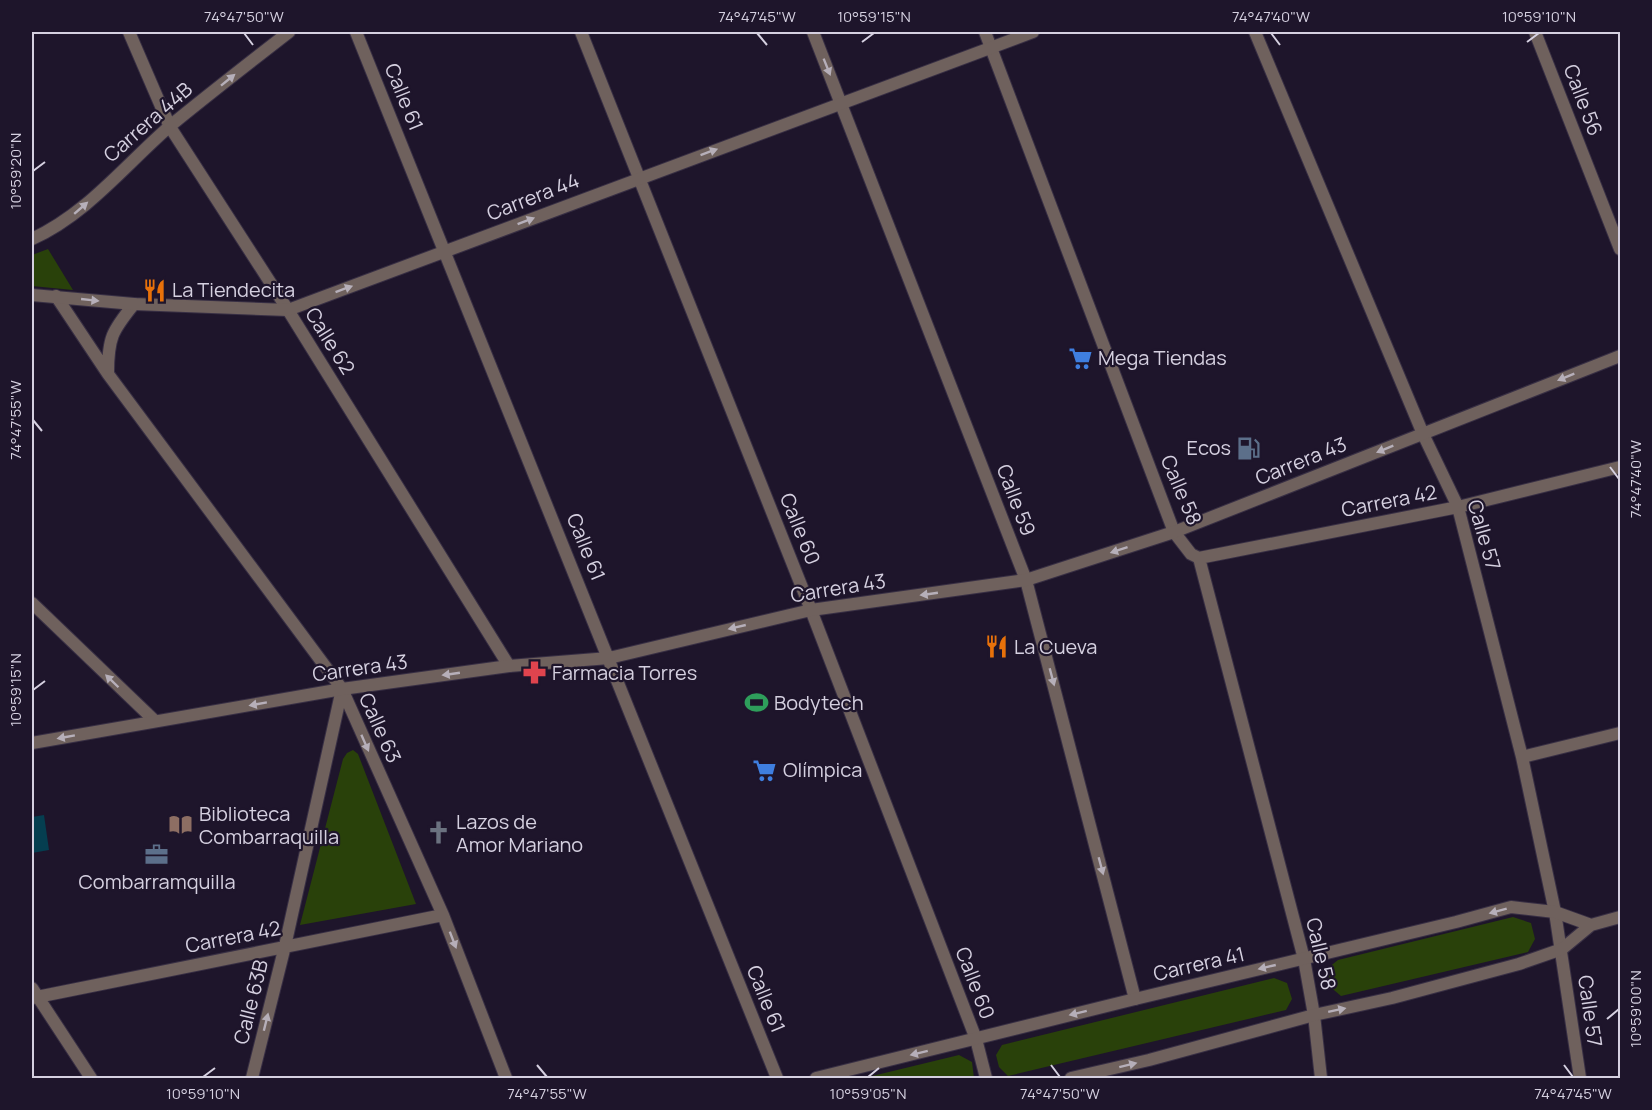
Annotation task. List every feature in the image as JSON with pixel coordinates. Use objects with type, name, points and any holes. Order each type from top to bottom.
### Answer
[{"type":"street","name":"Calle 62","points":[[129,32],[170,127],[288,310],[509,666]]},
{"type":"street","name":"Carrera 44B","points":[[32,238],[77,213],[170,127],[289,32]]},
{"type":"street","name":"Calle 61","points":[[356,32],[777,1078]]},
{"type":"street","name":"Calle 60","points":[[581,32],[811,610],[976,1039],[986,1078]]},
{"type":"street","name":"Calle 59","points":[[813,32],[1026,580],[1135,999]]},
{"type":"street","name":"Calle 58","points":[[985,32],[1174,532],[1191,554],[1199,558],[1304,959],[1314,1015],[1321,1078]]},
{"type":"street","name":"Carrera 44","points":[[32,295],[134,304],[288,310],[1033,32]]},
{"type":"street","name":"Calle 57","points":[[1255,32],[1423,434],[1458,507],[1522,757],[1562,950],[1580,1078]]},
{"type":"street","name":"Calle 56","points":[[1535,32],[1620,249]]},
{"type":"street","name":"Calle 63","points":[[56,296],[108,374],[342,689],[443,915],[506,1078]]},
{"type":"street","points":[[108,374],[108,347],[115,327],[134,304]]},
{"type":"street","name":"Carrera 43","points":[[32,743],[342,689],[509,666],[609,658],[811,610],[1026,580],[1174,532],[1620,356]]},
{"type":"street","name":"Carrera 42","points":[[1199,558],[1458,507],[1620,467]]},
{"type":"street","points":[[32,603],[154,721]]},
{"type":"street","name":"Calle 63B","points":[[252,1078],[285,946],[342,689]]},
{"type":"street","points":[[1522,757],[1620,733]]},
{"type":"street","name":"Carrera 41","points":[[816,1078],[1511,907],[1555,912],[1591,925]]},
{"type":"street","name":"Carrera 42","points":[[33,994],[443,915]]},
{"type":"street","points":[[1071,1078],[1519,964],[1562,950],[1591,925],[1620,917]]},
{"type":"street","points":[[33,994],[91,1078]]},
{"type":"green space","points":[[48,249],[73,290],[32,286],[32,255]]},
{"type":"green space","points":[[353,750],[358,754],[416,904],[300,925],[343,759]]},
{"type":"green space","points":[[1513,917],[1531,923],[1535,939],[1528,952],[1341,996],[1328,985],[1328,968],[1338,960]]},
{"type":"green space","points":[[1274,978],[1287,983],[1292,999],[1286,1010],[1008,1076],[999,1067],[996,1055],[1002,1045]]},
{"type":"green space","points":[[959,1055],[972,1062],[974,1078],[864,1078]]},
{"type":"water","points":[[44,815],[49,850],[32,853],[32,817]]},
{"type":"place","name":"La Tiendecita","points":[[154,290]]},
{"type":"place","name":"Mega Tiendas","points":[[1080,358]]},
{"type":"place","name":"Ecos","points":[[1249,448]]},
{"type":"place","name":"La Cueva","points":[[996,647]]},
{"type":"place","name":"Farmacia Torres","points":[[534,673]]},
{"type":"place","name":"Bodytech","points":[[756,703]]},
{"type":"place","name":"Olímpica","points":[[765,770]]},
{"type":"place","name":"Biblioteca Combarraquilla","points":[[181,825]]},
{"type":"place","name":"Lazos de Amor Mariano","points":[[438,833]]},
{"type":"place","name":"Combarramquilla","points":[[157,854]]}]
